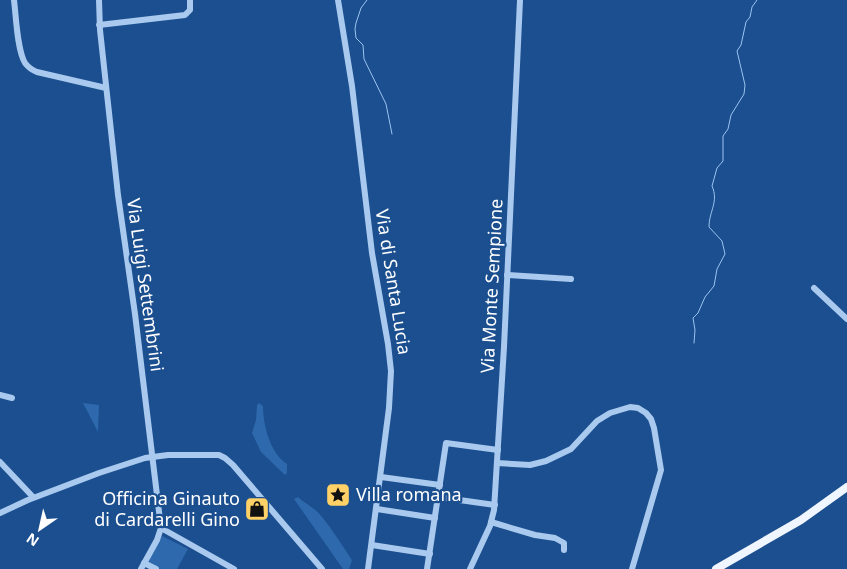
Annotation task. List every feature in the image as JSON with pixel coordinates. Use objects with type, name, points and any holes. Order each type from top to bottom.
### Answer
[{"type":"main road","points":[[716,569],[801,520],[847,487]]},
{"type":"street","points":[[14,0],[21,52],[28,67],[37,72],[106,88]]},
{"type":"street","name":"Via Luigi Settembrini","points":[[99,0],[99,25],[118,195],[136,314],[161,528],[159,537],[143,566]]},
{"type":"street","points":[[99,25],[185,15],[189,11],[190,0]]},
{"type":"street","name":"Via di Santa Lucia","points":[[338,0],[352,86],[372,253],[390,360],[390,401],[368,569]]},
{"type":"street","name":"Via Monte Sempione","points":[[470,569],[491,522],[495,505],[520,0]]},
{"type":"street","points":[[507,275],[571,279]]},
{"type":"street","points":[[814,288],[847,318]]},
{"type":"street","points":[[0,395],[12,398]]},
{"type":"street","points":[[497,462],[530,465],[546,461],[571,449],[594,424],[610,413],[630,407],[638,408],[644,412],[651,419],[654,428],[661,472],[632,569]]},
{"type":"street","points":[[427,569],[446,443],[498,450]]},
{"type":"street","points":[[0,513],[33,497],[99,472],[153,457],[168,455],[219,455],[225,458],[322,569]]},
{"type":"street","points":[[0,462],[33,497]]},
{"type":"street","points":[[381,477],[440,485]]},
{"type":"street","points":[[438,497],[495,505]]},
{"type":"street","points":[[377,509],[435,518]]},
{"type":"street","points":[[491,522],[535,535],[557,538],[564,543],[564,550]]},
{"type":"street","points":[[161,528],[234,569]]},
{"type":"street","points":[[372,545],[430,554]]},
{"type":"street","points":[[143,566],[156,569]]},
{"type":"shaded area","points":[[83,403],[99,405],[98,432]]},
{"type":"shaded area","points":[[259,403],[263,406],[264,422],[272,446],[287,464],[287,473],[285,475],[261,452],[252,433]]},
{"type":"shaded area","points":[[298,497],[323,518],[334,533],[352,560],[349,569],[343,569],[294,499]]},
{"type":"shaded area","points":[[162,536],[188,549],[177,569],[160,569],[148,562]]},
{"type":"waterway","points":[[367,0],[361,8],[356,23],[356,38],[363,45],[364,59],[386,104],[392,134]]},
{"type":"waterway","points":[[694,343],[695,330],[693,318],[714,286],[717,269],[725,254],[722,241],[709,227],[714,202],[712,186],[717,168],[723,161],[723,136],[728,129],[731,115],[744,94],[745,85],[737,51],[741,45],[746,22],[757,0]]},
{"type":"place","name":"Villa romana","points":[[338,495]]},
{"type":"place","name":"Officina Ginauto di Cardarelli Gino","points":[[257,509]]}]
